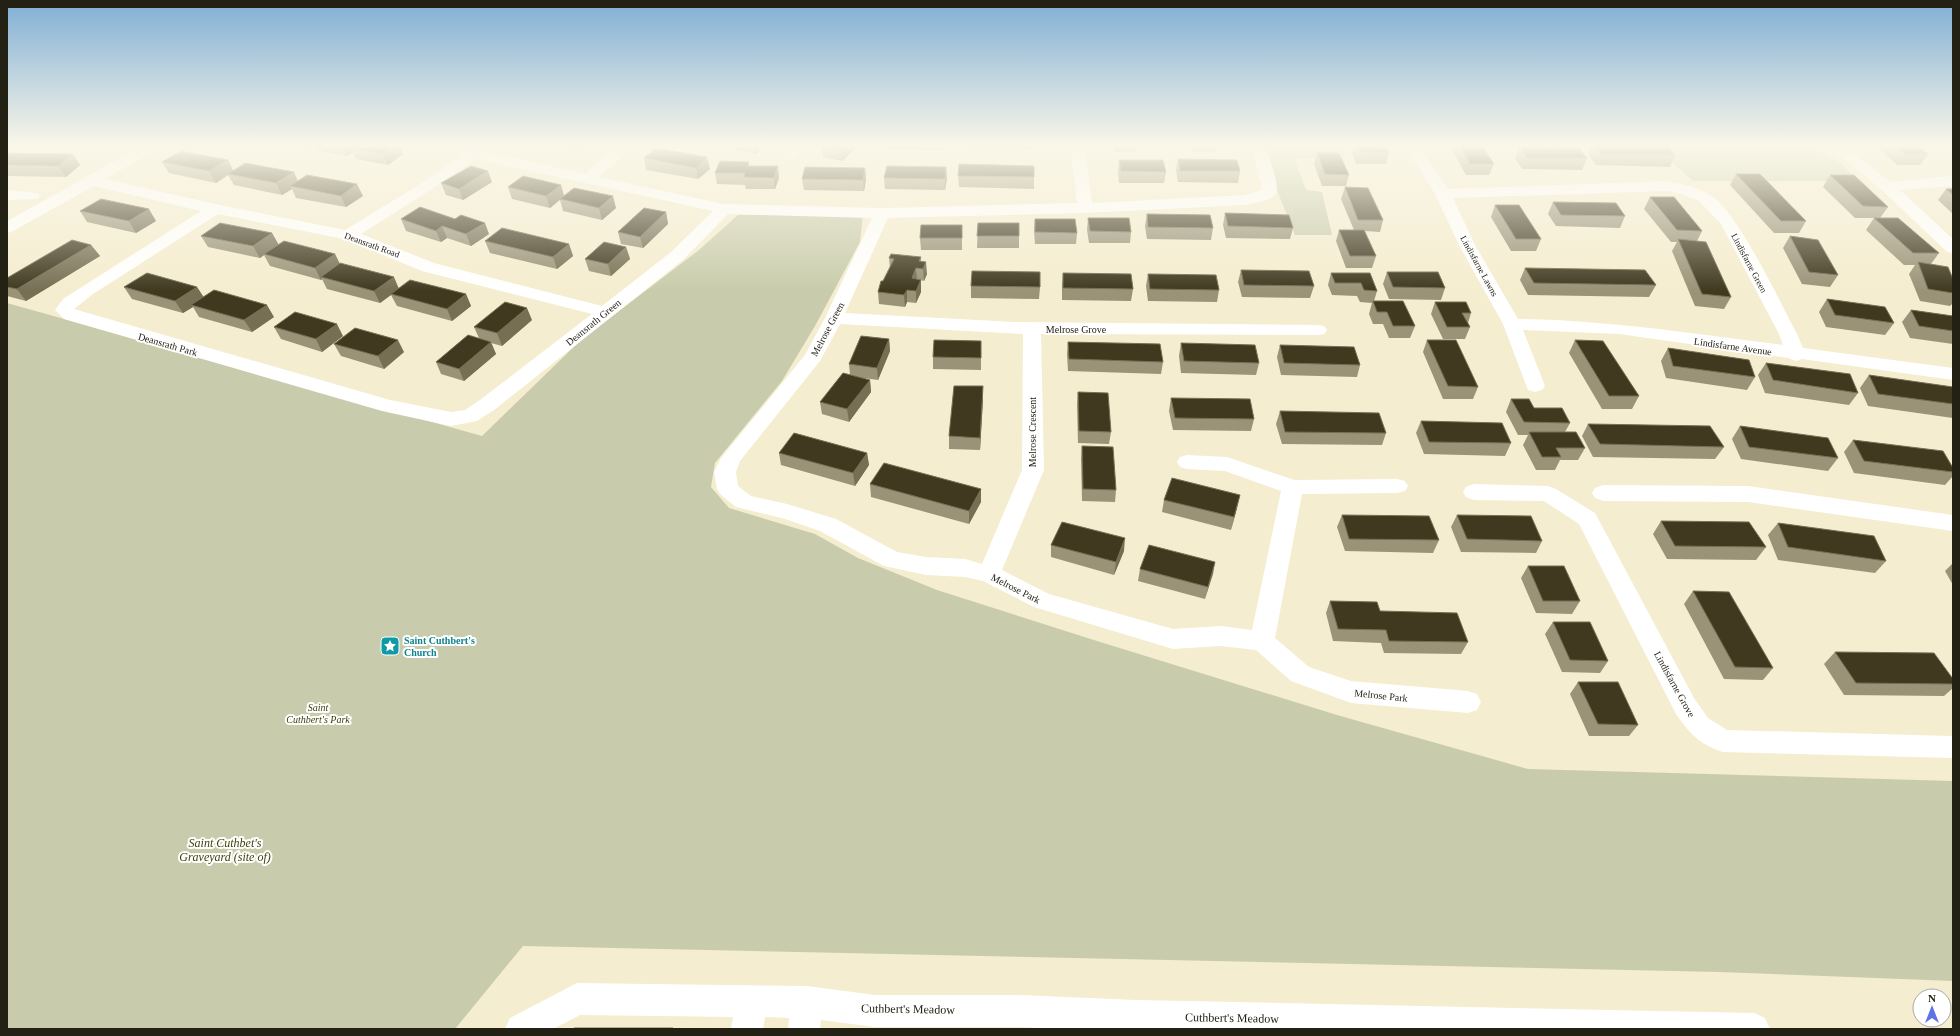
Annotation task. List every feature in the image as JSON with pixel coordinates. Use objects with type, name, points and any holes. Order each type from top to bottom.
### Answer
[{"type":"street","points":[[7,228],[64,194]]},
{"type":"street","name":"Deansrath Road","points":[[151,194],[215,209],[348,235],[428,266],[605,312]]},
{"type":"street","points":[[348,235],[413,194]]},
{"type":"street","points":[[658,194],[724,209],[882,213],[1085,208],[1244,200],[1260,197],[1265,194]]},
{"type":"street","points":[[1083,194],[1085,208]]},
{"type":"street","name":"Lindisfarne Lawns","points":[[1443,194],[1467,245],[1512,324],[1535,386]]},
{"type":"street","name":"Lindisfarne Green","points":[[1696,194],[1705,198],[1728,222],[1788,334],[1796,355]]},
{"type":"street","points":[[1894,194],[1953,248]]},
{"type":"street","points":[[7,195],[32,196]]},
{"type":"street","name":"Deansrath Park","points":[[215,209],[87,290],[69,303],[64,310],[70,315],[389,406],[451,419]]},
{"type":"street","name":"Deansrath Green","points":[[451,419],[470,416],[487,405],[559,350],[677,256],[724,209]]},
{"type":"street","name":"Melrose Green","points":[[725,472],[731,458],[813,357],[834,318],[882,213]]},
{"type":"street","name":"Melrose Grove","points":[[834,318],[900,324],[1032,329],[1318,330]]},
{"type":"street","name":"Lindisfarne Avenue","points":[[1512,324],[1566,325],[1619,329],[1796,355],[1953,374]]},
{"type":"street","name":"Melrose Crescent","points":[[989,574],[1033,470],[1032,329]]},
{"type":"street","points":[[1187,462],[1227,464],[1293,487],[1397,486]]},
{"type":"street","name":"Melrose Park","points":[[725,472],[728,489],[744,502],[787,512],[828,525],[892,560],[926,566],[965,568],[989,574],[1042,601],[1173,639],[1221,636],[1262,641],[1300,674],[1351,692],[1468,702]]},
{"type":"street","points":[[1262,641],[1293,487]]},
{"type":"street","name":"Lindisfarne Grove","points":[[1474,492],[1548,494],[1587,519],[1685,706],[1699,726],[1723,741],[1953,747]]},
{"type":"street","points":[[1603,493],[1748,494],[1953,523]]},
{"type":"street","name":"Cuthbert's Meadow","points":[[521,1029],[577,999],[749,1016],[805,1016],[875,1011],[1019,1011],[1137,1016],[1754,1029]]},
{"type":"green space","points":[[1279,194],[1323,194],[1332,235],[1295,235]]},
{"type":"green space","name":"Saint Cuthbert's Park","points":[[738,215],[863,215],[860,242],[815,326],[782,381],[715,463],[711,487],[729,508],[815,534],[858,558],[937,590],[1337,715],[1528,769],[1953,781],[1953,981],[1719,972],[523,946],[455,1029],[7,1029],[7,303],[482,436],[581,340],[699,250]]},
{"type":"building","points":[[566,194],[605,194],[613,196],[599,208],[560,199]]},
{"type":"building","points":[[1348,194],[1371,194],[1383,220],[1358,220]]},
{"type":"building","points":[[1755,194],[1780,194],[1806,221],[1781,221]]},
{"type":"building","points":[[1851,194],[1875,194],[1888,207],[1863,206]]},
{"type":"building","points":[[1650,197],[1674,197],[1702,231],[1677,230]]},
{"type":"building","points":[[101,199],[149,209],[129,221],[80,211]]},
{"type":"building","points":[[1553,202],[1616,203],[1625,216],[1561,215]]},
{"type":"building","points":[[1495,205],[1519,205],[1541,239],[1516,239]]},
{"type":"building","points":[[420,207],[455,219],[461,215],[485,223],[466,234],[442,226],[436,231],[401,219]]},
{"type":"building","points":[[644,208],[666,212],[640,237],[618,232]]},
{"type":"building","points":[[1225,213],[1289,215],[1293,228],[1228,226]]},
{"type":"building","points":[[1147,214],[1210,215],[1213,228],[1148,227]]},
{"type":"building","points":[[1088,218],[1129,218],[1131,232],[1090,231]]},
{"type":"building","points":[[1874,218],[1898,218],[1939,253],[1913,253]]},
{"type":"building","points":[[1035,219],[1075,219],[1077,233],[1035,232]]},
{"type":"building","points":[[220,223],[272,233],[253,246],[201,236]]},
{"type":"building","points":[[978,223],[1019,223],[1019,236],[977,236]]},
{"type":"building","points":[[921,225],[962,225],[962,238],[920,238]]},
{"type":"building","points":[[502,228],[569,244],[553,257],[485,241]]},
{"type":"building","points":[[1339,230],[1364,230],[1376,256],[1350,256]]},
{"type":"building","points":[[1790,236],[1818,240],[1838,275],[1809,272]]},
{"type":"building","points":[[1678,239],[1706,242],[1731,297],[1702,294]]},
{"type":"building","points":[[72,240],[91,245],[17,289],[7,287],[7,278]]},
{"type":"building","points":[[284,241],[335,254],[315,268],[264,254]]},
{"type":"building","points":[[604,242],[626,247],[608,264],[585,259]]},
{"type":"building","points":[[891,254],[921,257],[919,261],[926,262],[923,269],[916,268],[912,278],[921,280],[916,291],[907,290],[904,295],[878,292],[881,281],[883,281],[894,259],[889,258]]},
{"type":"building","points":[[1918,262],[1948,267],[1953,279],[1953,293],[1928,289]]},
{"type":"building","points":[[340,263],[394,277],[374,291],[321,277]]},
{"type":"building","points":[[1525,268],[1645,270],[1656,285],[1534,283]]},
{"type":"building","points":[[1241,270],[1309,271],[1314,286],[1244,285]]},
{"type":"building","points":[[972,271],[1040,272],[1040,287],[971,286]]},
{"type":"building","points":[[1387,272],[1438,272],[1445,288],[1393,287]]},
{"type":"building","points":[[147,273],[197,287],[175,301],[124,287]]},
{"type":"building","points":[[1063,273],[1131,274],[1133,289],[1063,288]]},
{"type":"building","points":[[1331,273],[1370,273],[1377,291],[1364,290],[1361,283],[1335,283]]},
{"type":"building","points":[[1148,274],[1216,275],[1219,290],[1150,289]]},
{"type":"building","points":[[410,280],[466,294],[447,309],[391,294]]},
{"type":"building","points":[[214,290],[267,305],[244,320],[191,305]]},
{"type":"building","points":[[1827,299],[1885,307],[1894,323],[1835,315]]},
{"type":"building","points":[[1373,301],[1403,301],[1415,326],[1393,326],[1387,312],[1377,312]]},
{"type":"building","points":[[505,302],[527,308],[497,333],[474,327]]},
{"type":"building","points":[[1435,302],[1466,302],[1471,313],[1462,313],[1470,327],[1447,327]]},
{"type":"building","points":[[1911,310],[1953,316],[1953,331],[1919,326]]},
{"type":"building","points":[[295,312],[337,324],[316,339],[274,327]]},
{"type":"building","points":[[355,328],[398,340],[378,356],[334,344]]},
{"type":"building","points":[[468,335],[491,342],[459,369],[436,362]]},
{"type":"building","points":[[861,336],[889,339],[877,368],[849,364]]},
{"type":"building","points":[[934,340],[981,341],[981,358],[933,357]]},
{"type":"building","points":[[1427,340],[1456,340],[1478,387],[1448,386]]},
{"type":"building","points":[[1575,340],[1603,341],[1639,396],[1609,396]]},
{"type":"building","points":[[1068,342],[1160,344],[1163,362],[1069,359]]},
{"type":"building","points":[[1181,343],[1255,345],[1259,363],[1184,361]]},
{"type":"building","points":[[1280,345],[1354,347],[1360,365],[1284,363]]},
{"type":"building","points":[[1668,348],[1749,360],[1755,377],[1673,366]]},
{"type":"building","points":[[1766,363],[1850,374],[1858,393],[1773,380]]},
{"type":"building","points":[[843,373],[870,380],[847,409],[820,402]]},
{"type":"building","points":[[1869,375],[1953,387],[1953,404],[1878,394]]},
{"type":"building","points":[[954,386],[983,386],[980,438],[949,436]]},
{"type":"building","points":[[1078,392],[1108,393],[1111,432],[1079,431]]},
{"type":"building","points":[[1171,398],[1250,399],[1254,419],[1175,418]]},
{"type":"building","points":[[1511,399],[1529,399],[1534,408],[1562,408],[1570,423],[1524,422]]},
{"type":"building","points":[[1280,411],[1379,413],[1386,433],[1285,432]]},
{"type":"building","points":[[1421,421],[1502,423],[1511,443],[1429,442]]},
{"type":"building","points":[[1588,424],[1710,426],[1724,447],[1600,444]]},
{"type":"building","points":[[1740,426],[1828,438],[1838,458],[1749,447]]},
{"type":"building","points":[[1529,432],[1576,432],[1585,448],[1556,448],[1561,457],[1542,457]]},
{"type":"building","points":[[794,433],[867,453],[853,473],[779,453]]},
{"type":"building","points":[[1853,440],[1943,451],[1953,468],[1953,472],[1864,461]]},
{"type":"building","points":[[1082,446],[1113,447],[1116,490],[1083,489]]},
{"type":"building","points":[[884,463],[981,489],[969,511],[870,484]]},
{"type":"building","points":[[1172,478],[1240,495],[1234,517],[1164,500]]},
{"type":"building","points":[[1342,515],[1429,516],[1439,540],[1349,539]]},
{"type":"building","points":[[1457,515],[1531,516],[1542,541],[1467,539]]},
{"type":"building","points":[[1661,521],[1749,522],[1766,547],[1675,546]]},
{"type":"building","points":[[1062,522],[1125,538],[1116,562],[1051,545]]},
{"type":"building","points":[[1778,523],[1874,536],[1886,561],[1788,547]]},
{"type":"building","points":[[1149,545],[1215,562],[1208,587],[1140,569]]},
{"type":"building","points":[[1528,566],[1564,566],[1580,601],[1543,601]]},
{"type":"building","points":[[1693,591],[1729,592],[1773,668],[1735,667]]},
{"type":"building","points":[[1330,601],[1377,602],[1380,611],[1457,613],[1468,642],[1389,641],[1386,630],[1338,629]]},
{"type":"building","points":[[1553,622],[1590,622],[1608,661],[1570,660]]},
{"type":"building","points":[[1835,652],[1934,653],[1953,679],[1953,684],[1856,683]]},
{"type":"building","points":[[1578,682],[1618,682],[1638,725],[1598,724]]},
{"type":"building","points":[[673,1028],[673,1029],[574,1029]]},
{"type":"place","name":"Saint Cuthbert's Church","points":[[390,646]]},
{"type":"park label","name":"Saint Cuthbet's Graveyard (site of)","points":[[225,850]]}]
